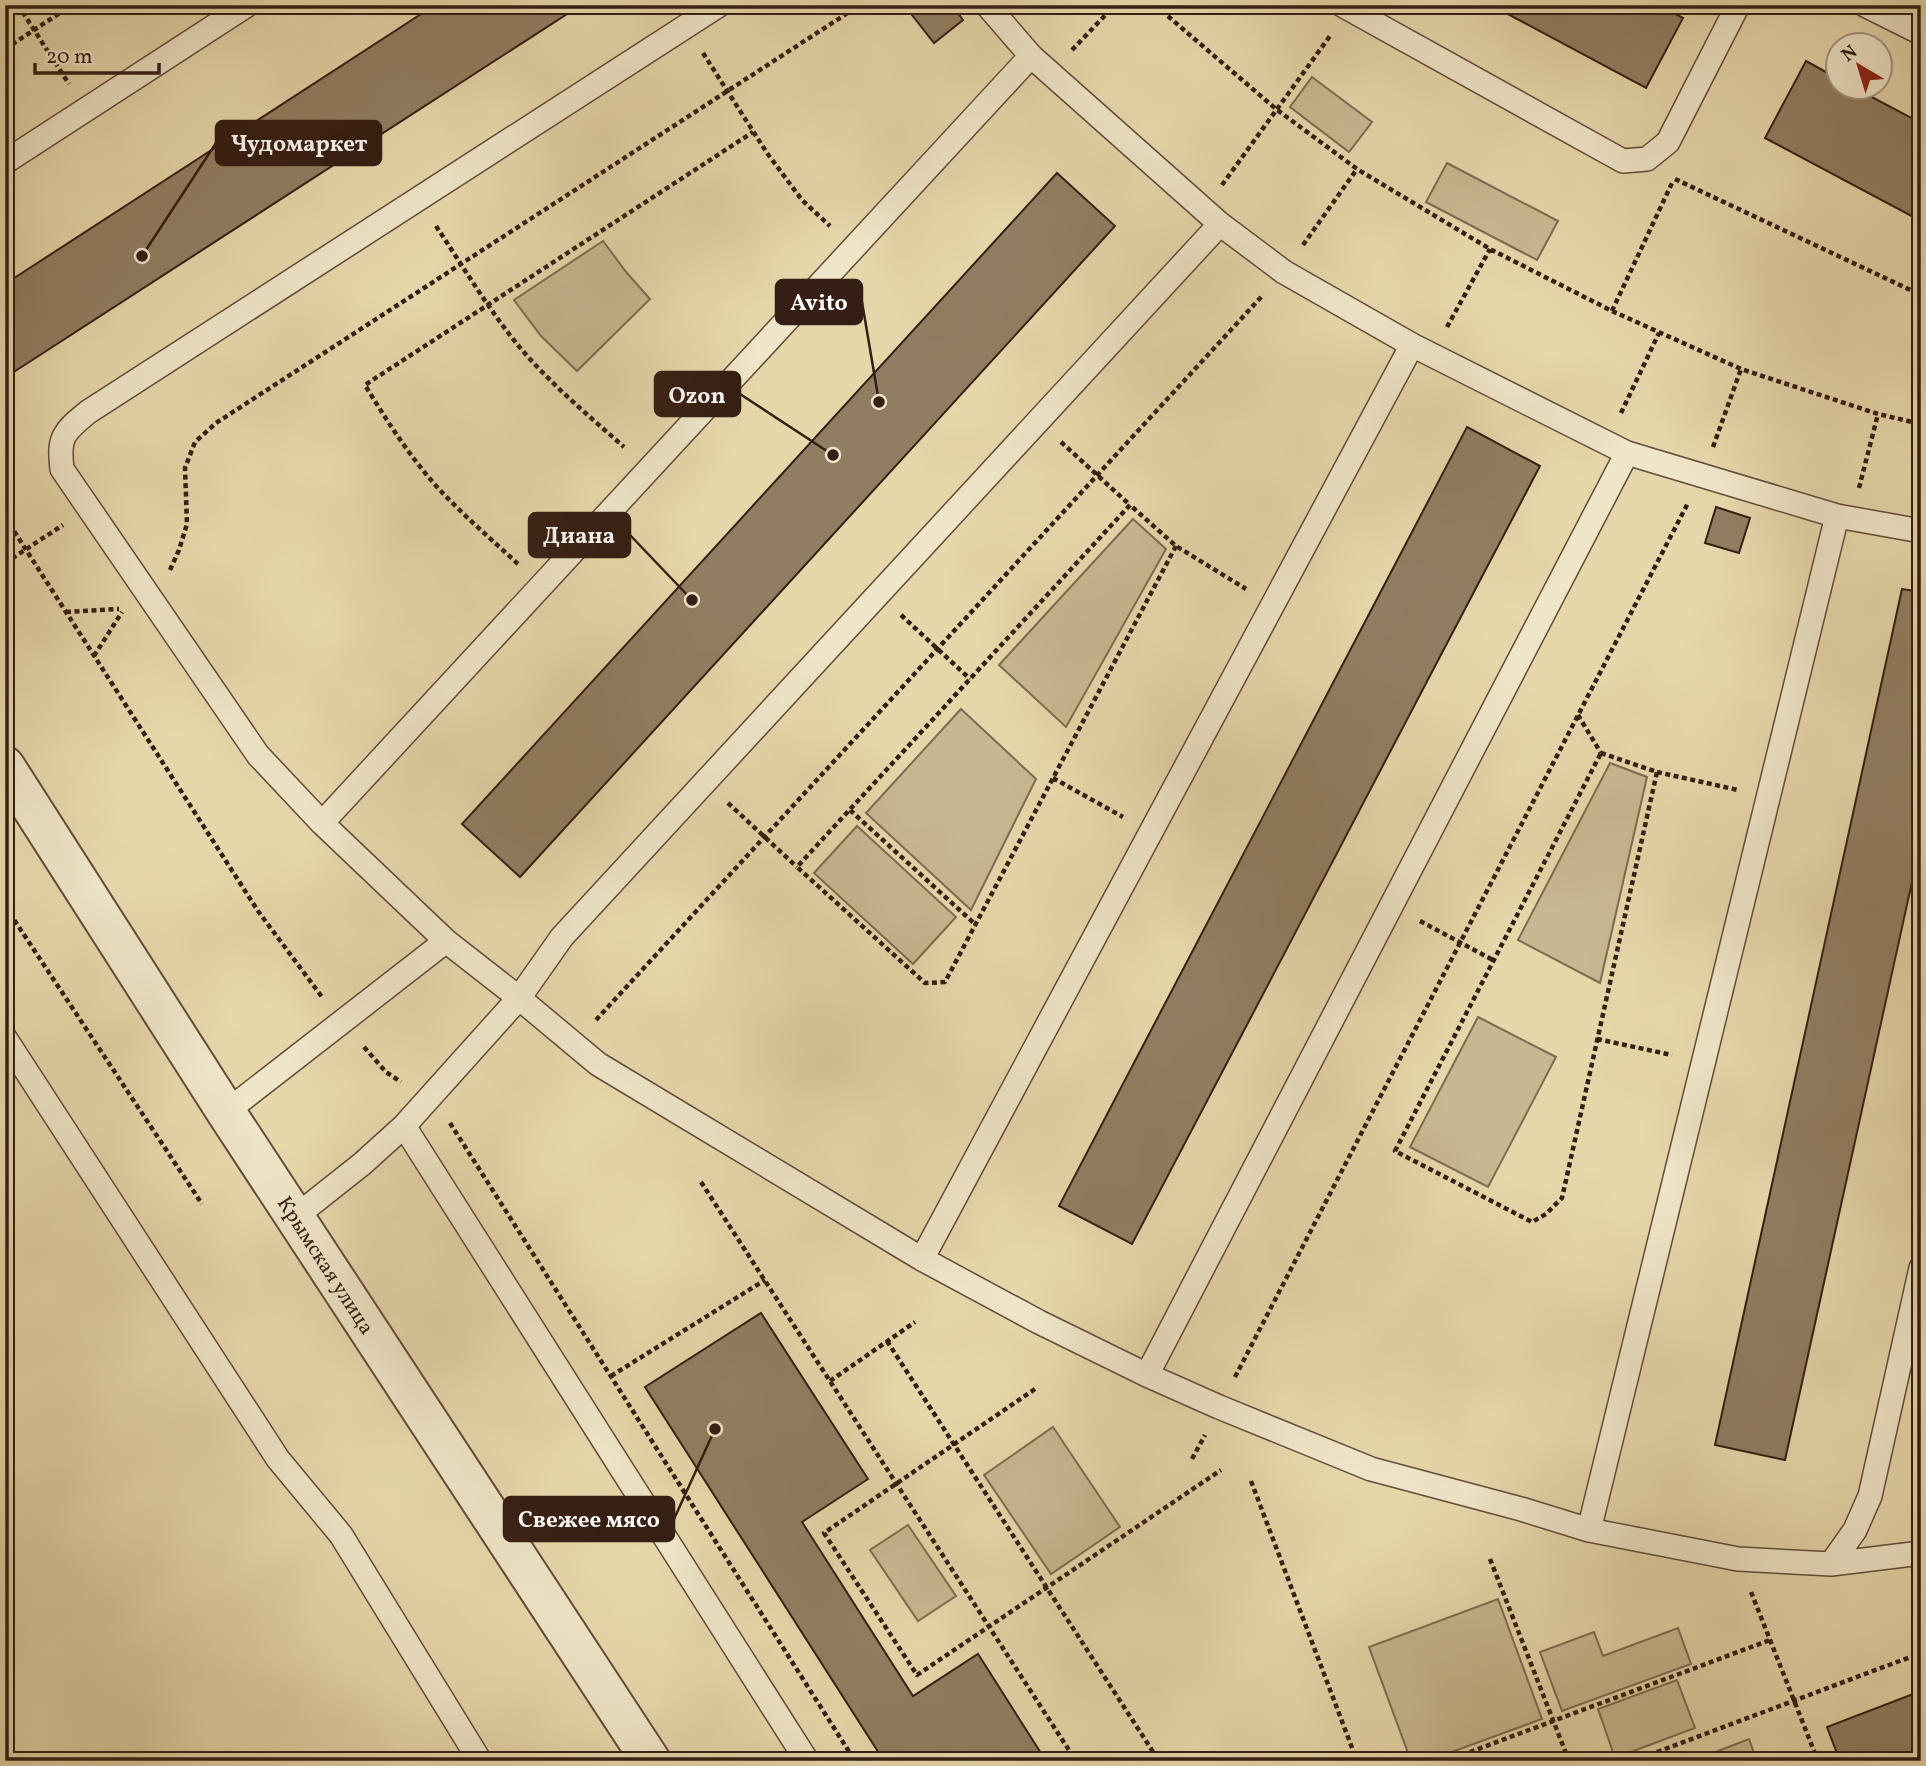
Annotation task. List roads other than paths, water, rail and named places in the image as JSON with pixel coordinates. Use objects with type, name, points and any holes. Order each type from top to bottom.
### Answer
[{"type":"street","name":"Крымская улица","points":[[5,766],[226,1112],[651,1761]]},
{"type":"lane","points":[[5,162],[247,5]]},
{"type":"lane","points":[[719,5],[88,412],[68,429],[59,448],[62,469],[258,755],[322,823],[446,941],[519,998],[597,1065],[922,1259],[1039,1322],[1147,1375],[1371,1469],[1588,1530],[1738,1559],[1831,1564],[1921,1553]]},
{"type":"lane","points":[[987,5],[1031,56],[1212,217],[1284,272],[1422,350],[1617,448],[1845,517],[1921,531]]},
{"type":"lane","points":[[1345,8],[1623,161],[1647,159],[1668,142],[1738,5]]},
{"type":"lane","points":[[1865,5],[1921,33]]},
{"type":"lane","points":[[322,823],[1031,56]]},
{"type":"lane","points":[[295,1217],[362,1164],[433,1095],[519,998],[562,937],[1038,421],[1212,217]]},
{"type":"lane","points":[[922,1259],[1273,605],[1422,350]]},
{"type":"lane","points":[[1147,1375],[1391,905],[1617,448]]},
{"type":"lane","points":[[1588,1530],[1769,797],[1845,517]]},
{"type":"lane","points":[[226,1112],[446,941]]},
{"type":"lane","points":[[5,1038],[278,1459],[341,1535],[480,1761]]},
{"type":"lane","points":[[404,1126],[807,1761]]},
{"type":"lane","points":[[1831,1564],[1855,1530],[1870,1496],[1921,1268]]},
{"type":"place","name":"Чудомаркет","points":[[142,256]]},
{"type":"place","name":"Avito","points":[[879,402]]},
{"type":"place","name":"Ozon","points":[[833,455]]},
{"type":"place","name":"Диана","points":[[692,600]]},
{"type":"place","name":"Свежее мясо","points":[[715,1429]]}]
